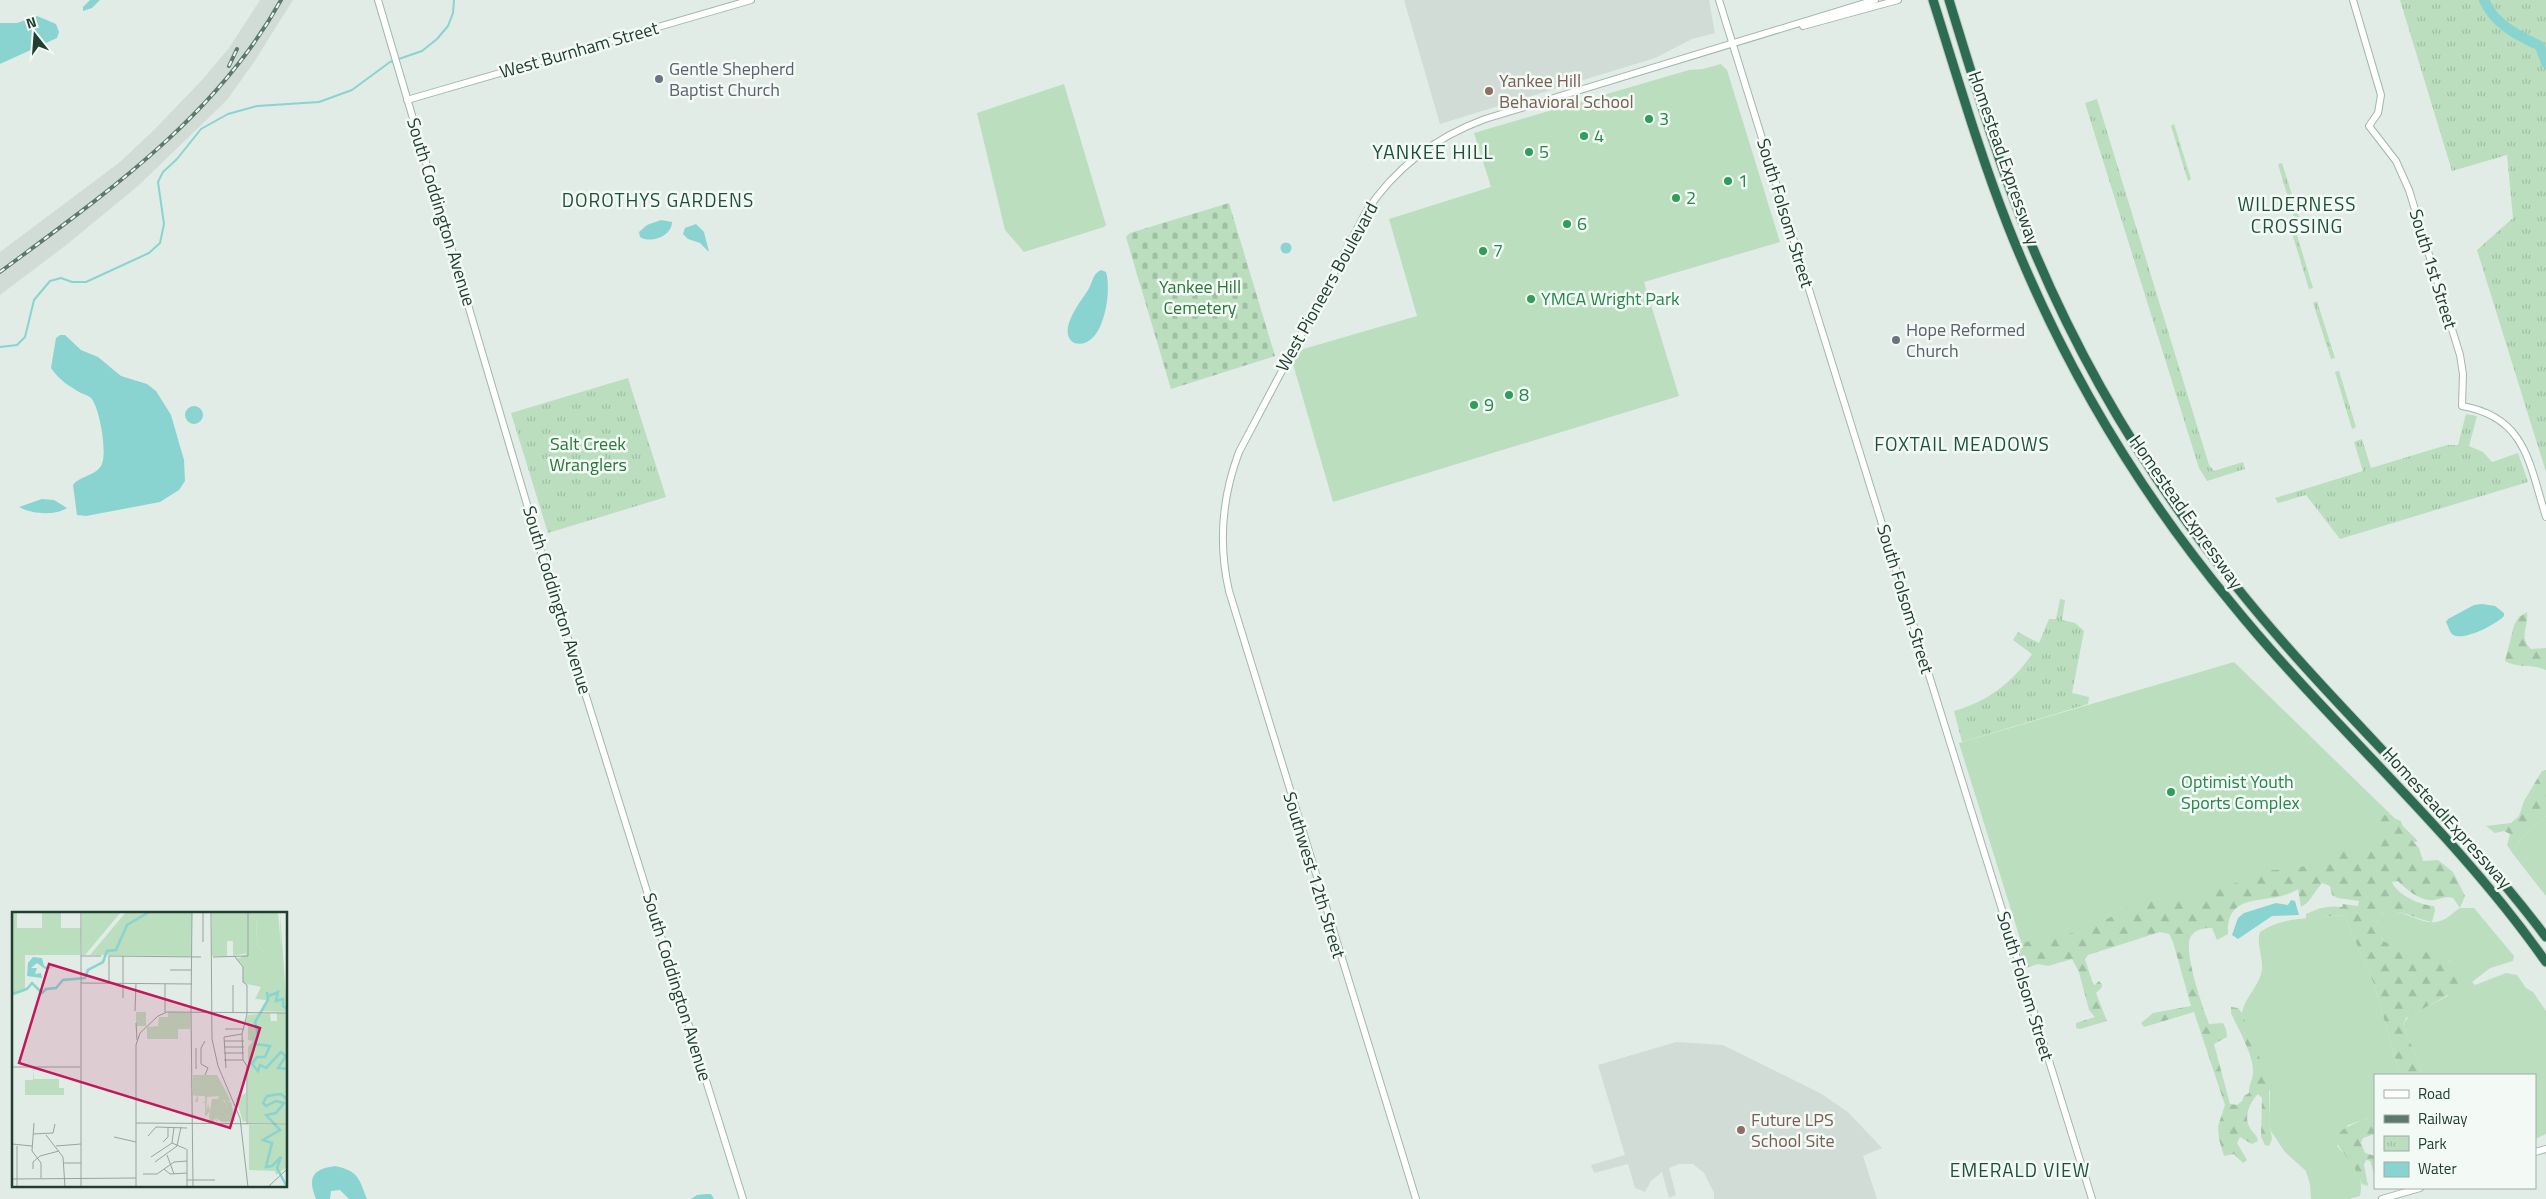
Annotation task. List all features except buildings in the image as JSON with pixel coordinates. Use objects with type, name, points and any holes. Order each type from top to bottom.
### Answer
[{"type":"highway","name":"Homestead Expressway","points":[[1933,0],[1979,147],[2008,227],[2061,344],[2127,461],[2179,537],[2237,611],[2452,844],[2509,912],[2546,962]]},
{"type":"highway","name":"Homestead Expressway","points":[[1949,0],[1998,155],[2044,274],[2094,375],[2152,472],[2210,554],[2264,620],[2463,835],[2546,937]]},
{"type":"street","name":"South Coddington Avenue","points":[[378,0],[541,552],[743,1199]]},
{"type":"street","name":"West Burnham Street","points":[[407,100],[751,0]]},
{"type":"street","name":"South Folsom Street","points":[[1719,0],[2092,1199]]},
{"type":"street","name":"West Pioneers Boulevard","points":[[1222,548],[1227,492],[1234,465],[1246,437],[1359,225],[1392,179],[1423,151],[1449,134],[1472,124],[1874,0]]},
{"type":"street","name":"West Pioneers Boulevard","points":[[1732,44],[1898,0]]},
{"type":"street","name":"South 1st Street","points":[[2353,0],[2381,95],[2378,113],[2369,126],[2396,162],[2409,190],[2460,355],[2462,406],[2497,417],[2514,434],[2526,456],[2546,517]]},
{"type":"street","name":"Southwest 12th Street","points":[[1222,548],[1226,582],[1235,615],[1416,1199]]},
{"type":"street","points":[[2382,1199],[2417,1189]]},
{"type":"shaded area","points":[[260,0],[293,0],[254,62],[227,100],[138,186],[65,246],[0,295],[0,252],[120,162],[155,129],[202,80],[229,48]]},
{"type":"shaded area","name":"Yankee Hill Behavioral School","points":[[1404,0],[1709,0],[1715,33],[1692,39],[1655,58],[1440,124]]},
{"type":"shaded area","name":"Future LPS School Site","points":[[1676,1042],[1723,1045],[1820,1093],[1848,1112],[1882,1148],[1863,1156],[1877,1199],[1714,1199],[1714,1193],[1704,1173],[1693,1164],[1679,1164],[1669,1168],[1676,1195],[1669,1198],[1662,1172],[1651,1181],[1645,1192],[1635,1188],[1628,1164],[1594,1173],[1591,1165],[1625,1155],[1598,1065]]},
{"type":"green space","points":[[2400,0],[2546,0],[2546,472],[2477,250],[2513,218],[2507,155],[2452,171]]},
{"type":"green space","name":"YMCA Wright Park","points":[[1721,64],[1727,70],[1780,242],[1644,282],[1679,396],[1333,502],[1293,364],[1300,350],[1417,316],[1389,219],[1491,187],[1474,133],[1689,70],[1703,69]]},
{"type":"green space","points":[[1064,84],[1106,225],[1024,252],[1005,230],[977,113]]},
{"type":"green space","points":[[2097,99],[2209,465],[2214,471],[2243,462],[2245,469],[2207,481],[2199,468],[2085,103]]},
{"type":"green space","points":[[2174,124],[2191,179],[2188,181],[2171,126]]},
{"type":"green space","points":[[2282,163],[2299,217],[2294,218],[2278,164]]},
{"type":"green space","name":"Yankee Hill Cemetery","points":[[1229,203],[1275,356],[1171,389],[1126,237],[1130,233]]},
{"type":"green space","points":[[2296,232],[2313,288],[2309,289],[2292,233]]},
{"type":"green space","points":[[2317,301],[2335,358],[2331,359],[2313,303]]},
{"type":"green space","points":[[2339,371],[2356,427],[2352,429],[2335,372]]},
{"type":"green space","name":"Salt Creek Wranglers","points":[[628,378],[666,497],[548,533],[511,413]]},
{"type":"green space","points":[[2466,414],[2477,416],[2469,446],[2483,452],[2492,462],[2518,453],[2528,482],[2340,539],[2306,495],[2278,503],[2275,498],[2363,471],[2354,442],[2362,439],[2371,468],[2447,445],[2458,445]]},
{"type":"green space","points":[[2060,599],[2065,600],[2062,620],[2075,623],[2084,631],[2072,693],[2089,697],[2088,704],[1962,742],[1954,711],[1977,702],[2008,682],[2032,654],[2013,640],[2018,632],[2039,643],[2049,619],[2056,619]]},
{"type":"green space","points":[[2527,612],[2525,640],[2531,649],[2546,648],[2546,670],[2514,665],[2505,661],[2514,625],[2519,617]]},
{"type":"green space","name":"Optimist Youth Sports Complex","points":[[2234,662],[2418,841],[2027,961],[1959,743]]},
{"type":"green space","points":[[2546,770],[2546,816],[2518,842],[2513,854],[2507,845],[2510,834],[2504,831],[2495,833],[2486,826],[2511,823],[2519,816],[2524,801],[2542,771]]},
{"type":"green space","points":[[2380,813],[2401,821],[2404,832],[2419,848],[2423,861],[2438,860],[2453,872],[2465,896],[2460,908],[2453,898],[2424,899],[2409,891],[2398,881],[2392,882],[2404,895],[2422,904],[2434,906],[2432,922],[2401,913],[2388,912],[2381,914],[2377,922],[2382,939],[2385,942],[2428,951],[2448,960],[2461,975],[2457,990],[2406,1018],[2403,1024],[2423,1074],[2400,1074],[2374,984],[2345,917],[2341,915],[2306,919],[2306,914],[2315,910],[2337,906],[2342,907],[2343,904],[2358,906],[2359,901],[2338,898],[2332,895],[2330,886],[2322,883],[2307,903],[2301,907],[2298,889],[2287,894],[2242,904],[2234,910],[2229,920],[2228,934],[2217,940],[2212,928],[2195,932],[2191,936],[2189,943],[2189,953],[2198,993],[2209,1024],[2223,1023],[2226,1029],[2227,1037],[2214,1044],[2230,1104],[2237,1105],[2249,1093],[2253,1074],[2249,1052],[2231,1013],[2231,1007],[2238,1008],[2242,1013],[2269,1082],[2269,1120],[2272,1139],[2269,1146],[2265,1145],[2261,1137],[2262,1098],[2258,1094],[2250,1105],[2247,1119],[2258,1141],[2252,1144],[2240,1137],[2237,1143],[2247,1160],[2243,1163],[2234,1154],[2224,1156],[2219,1139],[2218,1126],[2225,1105],[2194,1012],[2144,1027],[2141,1023],[2153,1013],[2191,1006],[2169,934],[2160,932],[2088,955],[2085,959],[2093,984],[2095,985],[2099,981],[2102,984],[2102,987],[2096,993],[2107,1021],[2080,1029],[2076,1028],[2076,1023],[2095,1017],[2089,1010],[2079,972],[2072,959],[2048,966],[2038,964],[2026,968],[2020,952],[2020,945],[2035,941],[2044,941],[2046,944],[2051,939],[2075,932],[2088,924],[2105,920],[2136,904],[2138,897],[2145,896],[2158,902],[2194,899],[2210,890],[2240,882],[2255,872],[2297,868],[2325,861],[2347,848],[2360,851],[2382,845],[2375,814]]},
{"type":"green space","points":[[2546,816],[2546,896],[2513,854],[2518,842]]},
{"type":"green space","points":[[2460,908],[2474,908],[2514,956],[2513,961],[2490,968],[2472,982],[2475,985],[2506,973],[2517,975],[2526,988],[2533,992],[2546,1011],[2546,1134],[2536,1139],[2536,1074],[2423,1074],[2403,1024],[2410,1015],[2448,996],[2450,961],[2431,953],[2385,942],[2378,930],[2378,916],[2394,911],[2432,922],[2448,917]]},
{"type":"green space","points":[[2341,915],[2345,917],[2374,984],[2400,1074],[2374,1074],[2374,1116],[2348,1125],[2337,1146],[2359,1174],[2360,1196],[2349,1199],[2311,1199],[2310,1184],[2306,1171],[2285,1152],[2271,1131],[2269,1120],[2270,1092],[2242,1013],[2246,1001],[2261,974],[2260,932],[2289,920]]},
{"type":"green space","points":[[2374,1116],[2374,1134],[2363,1138],[2361,1143],[2365,1153],[2374,1156],[2374,1174],[2370,1161],[2366,1160],[2364,1165],[2368,1186],[2362,1184],[2356,1171],[2337,1144],[2337,1137],[2342,1131]]},
{"type":"water","points":[[90,0],[100,0],[92,8],[83,11],[83,7]]},
{"type":"water","points":[[37,16],[56,24],[59,32],[57,38],[0,64],[0,23],[17,23]]},
{"type":"water","points":[[661,220],[672,222],[669,231],[665,235],[650,240],[640,237],[639,232],[647,225]]},
{"type":"water","points":[[696,224],[704,232],[709,252],[700,243],[688,239],[683,234],[685,228]]},
{"type":"water","points":[[1286,242],[1292,248],[1286,254],[1280,248]]},
{"type":"water","points":[[1101,270],[1106,272],[1108,281],[1104,318],[1092,338],[1084,343],[1074,343],[1069,338],[1069,324],[1090,287],[1094,276]]},
{"type":"water","points":[[60,335],[65,335],[81,350],[98,357],[121,376],[147,384],[156,391],[171,415],[184,460],[185,481],[179,490],[160,502],[86,516],[77,515],[73,485],[95,472],[101,466],[104,453],[100,421],[91,398],[57,376],[51,368],[56,338]]},
{"type":"water","points":[[194,406],[200,409],[203,415],[200,421],[194,424],[188,421],[185,415],[188,409]]},
{"type":"water","points":[[42,499],[54,500],[67,508],[62,511],[43,513],[19,507]]},
{"type":"water","points":[[2474,605],[2495,606],[2504,613],[2504,616],[2487,628],[2471,634],[2457,636],[2452,634],[2446,622],[2448,619]]},
{"type":"water","points":[[2291,900],[2295,901],[2299,915],[2272,916],[2238,939],[2232,935],[2238,918],[2244,913],[2276,903],[2288,905]]},
{"type":"water","points":[[335,1166],[354,1173],[367,1199],[349,1199],[340,1190],[331,1191],[330,1199],[316,1199],[312,1185],[314,1175],[321,1169]]},
{"type":"water","points":[[711,1194],[714,1199],[691,1199],[697,1195]]},
{"type":"waterway","points":[[0,347],[17,345],[25,337],[34,300],[50,281],[61,278],[72,282],[86,282],[149,253],[160,243],[164,224],[158,182],[163,172],[177,159],[201,129],[228,114],[257,106],[319,102],[352,90],[390,62],[422,51],[437,39],[448,26],[453,13],[454,0]]},
{"type":"waterway","points":[[2484,0],[2494,16],[2507,28],[2540,46],[2546,63]]},
{"type":"railway","points":[[0,272],[118,183],[156,151],[224,81],[255,42],[281,0]]},
{"type":"railway","points":[[229,66],[237,49]]},
{"type":"place","name":"Gentle Shepherd Baptist Church","points":[[659,79]]},
{"type":"place","name":"Yankee Hill Behavioral School","points":[[1489,91]]},
{"type":"place","name":"3","points":[[1649,119]]},
{"type":"place","name":"4","points":[[1584,136]]},
{"type":"place","name":"5","points":[[1529,152]]},
{"type":"place","name":"1","points":[[1728,181]]},
{"type":"place","name":"2","points":[[1676,198]]},
{"type":"place","name":"6","points":[[1567,224]]},
{"type":"place","name":"7","points":[[1483,251]]},
{"type":"place","name":"YMCA Wright Park","points":[[1531,299]]},
{"type":"place","name":"Hope Reformed Church","points":[[1896,340]]},
{"type":"place","name":"8","points":[[1509,395]]},
{"type":"place","name":"9","points":[[1474,405]]},
{"type":"place","name":"Optimist Youth Sports Complex","points":[[2171,792]]},
{"type":"place","name":"Future LPS School Site","points":[[1741,1130]]},
{"type":"district","name":"YANKEE HILL","points":[[1433,152]]},
{"type":"district","name":"DOROTHYS GARDENS","points":[[658,200]]},
{"type":"district","name":"WILDERNESS CROSSING","points":[[2297,215]]},
{"type":"district","name":"FOXTAIL MEADOWS","points":[[1962,444]]},
{"type":"district","name":"EMERALD VIEW","points":[[2020,1170]]}]
